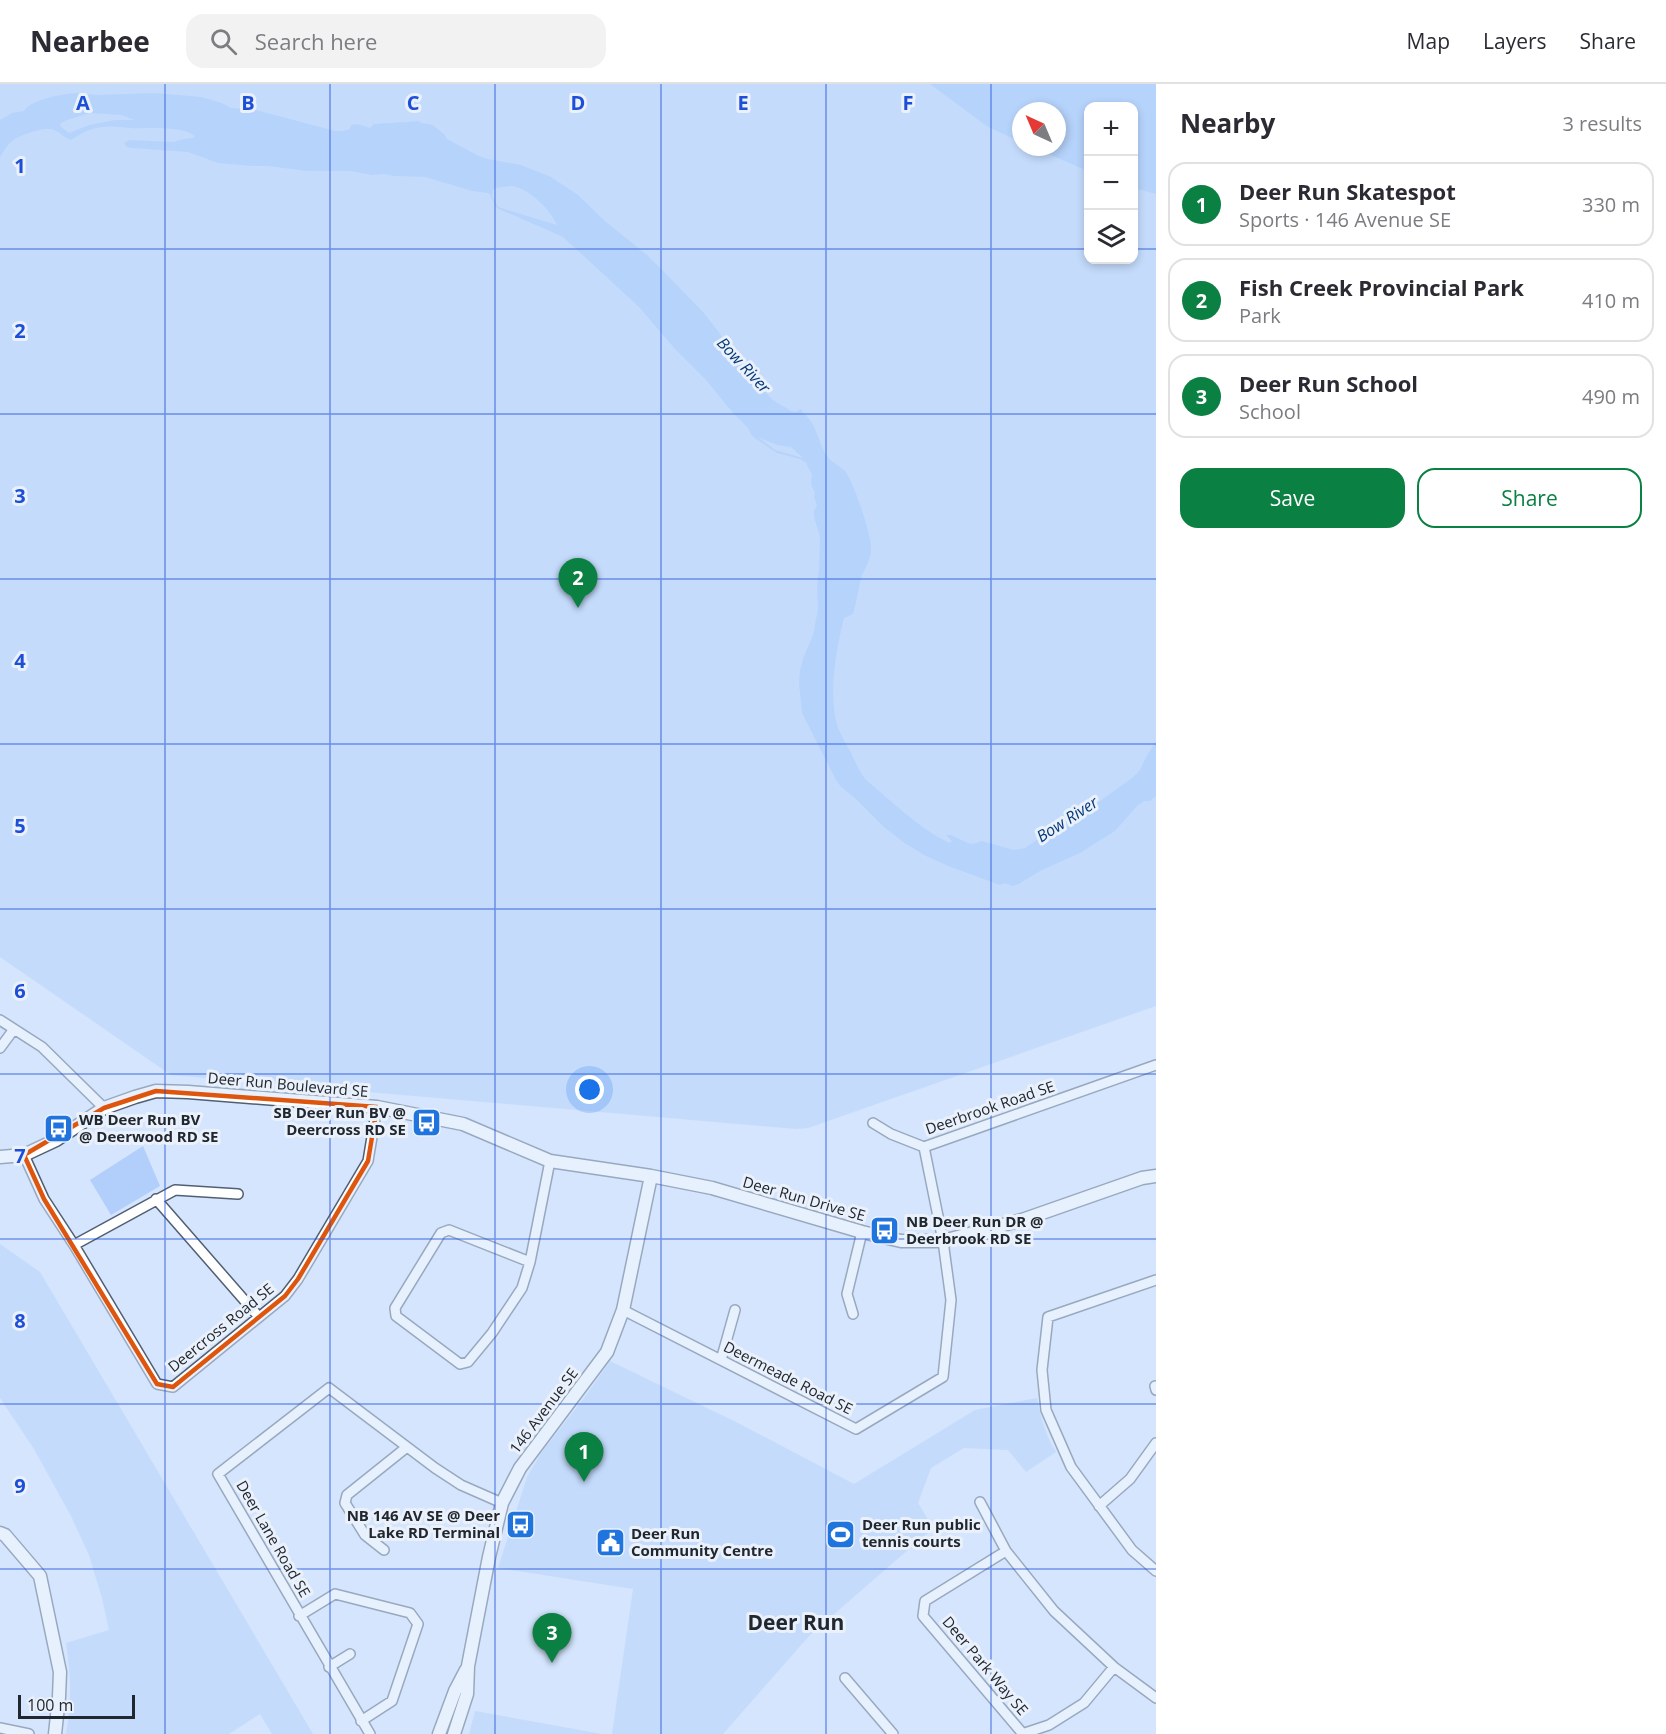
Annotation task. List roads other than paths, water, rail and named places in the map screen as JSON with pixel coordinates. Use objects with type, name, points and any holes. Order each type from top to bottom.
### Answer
[{"type":"street","points":[[0,1020],[42,1047],[104,1108]]},
{"type":"street","points":[[0,1048],[14,1029]]},
{"type":"street","name":"Deerbrook Road SE","points":[[943,1241],[924,1146],[1156,1065]]},
{"type":"street","name":"Deer Run Boulevard SE","points":[[0,1157],[24,1155],[56,1140],[104,1108],[156,1091],[377,1107],[463,1124],[550,1161],[651,1176]]},
{"type":"street","name":"Deercross Road SE","points":[[24,1155],[44,1199],[157,1384],[173,1387],[285,1296],[298,1279],[368,1161],[377,1107]]},
{"type":"street","points":[[873,1123],[891,1134],[924,1146]]},
{"type":"street","points":[[530,1262],[449,1230],[441,1233],[395,1308],[396,1316],[459,1364],[468,1362],[492,1333],[522,1288],[530,1262],[550,1161]]},
{"type":"street","name":"Deer Run Drive SE","points":[[651,1176],[712,1188],[862,1232],[901,1241],[943,1241],[1022,1220],[1142,1178],[1156,1176]]},
{"type":"street","name":"146 Avenue SE","points":[[454,1734],[467,1694],[468,1666],[502,1503],[520,1468],[607,1352],[623,1310],[651,1176]]},
{"type":"street","points":[[74,1245],[175,1190],[238,1194]]},
{"type":"street","points":[[156,1199],[259,1317]]},
{"type":"street","points":[[853,1314],[847,1294],[862,1232]]},
{"type":"street","name":"Deermeade Road SE","points":[[623,1310],[856,1429],[943,1377],[951,1300],[943,1241]]},
{"type":"street","points":[[1156,1280],[1048,1317],[1042,1370],[1046,1410],[1071,1467],[1132,1550],[1156,1571]]},
{"type":"street","points":[[721,1360],[735,1310]]},
{"type":"street","name":"Deer Lane Road SE","points":[[370,1734],[218,1474],[329,1388],[435,1468],[461,1485],[502,1503]]},
{"type":"street","points":[[1099,1506],[1130,1479],[1156,1443]]},
{"type":"street","points":[[384,1550],[365,1535],[345,1503],[347,1495],[407,1447]]},
{"type":"street","points":[[980,1502],[1006,1551],[1054,1611],[1114,1667],[1156,1698]]},
{"type":"street","points":[[0,1533],[5,1535],[40,1576],[60,1672],[55,1734]]},
{"type":"street","name":"Deer Park Way SE","points":[[1006,1551],[925,1601],[923,1616],[1022,1734]]},
{"type":"street","points":[[299,1616],[335,1594],[410,1613],[418,1624],[392,1701],[361,1721]]},
{"type":"street","points":[[329,1667],[350,1654]]},
{"type":"street","name":"146 Avenue SE","points":[[439,1734],[468,1666]]},
{"type":"street","points":[[1022,1734],[1049,1725],[1084,1703],[1114,1667]]},
{"type":"street","points":[[845,1678],[893,1734]]},
{"type":"street","points":[[0,1728],[29,1734]]},
{"type":"place","name":"Fish Creek Provincial Park","points":[[578,608]]},
{"type":"place","name":"SB Deer Run BV @ Deercross RD SE","points":[[427,1122]]},
{"type":"place","name":"WB Deer Run BV @ Deerwood RD SE","points":[[58,1129]]},
{"type":"place","name":"NB Deer Run DR @ Deerbrook RD SE","points":[[885,1231]]},
{"type":"place","name":"Deer Run Skatespot","points":[[584,1482]]},
{"type":"place","name":"NB 146 AV SE @ Deer Lake RD Terminal","points":[[521,1525]]},
{"type":"place","name":"Deer Run public tennis courts","points":[[841,1534]]},
{"type":"place","name":"Deer Run Community Centre","points":[[610,1543]]},
{"type":"place","name":"Deer Run School","points":[[552,1663]]},
{"type":"district","name":"Deer Run","points":[[796,1623]]},
{"type":"water label","name":"Bow River","points":[[744,365]]},
{"type":"water label","name":"Bow River","points":[[1067,819]]}]
